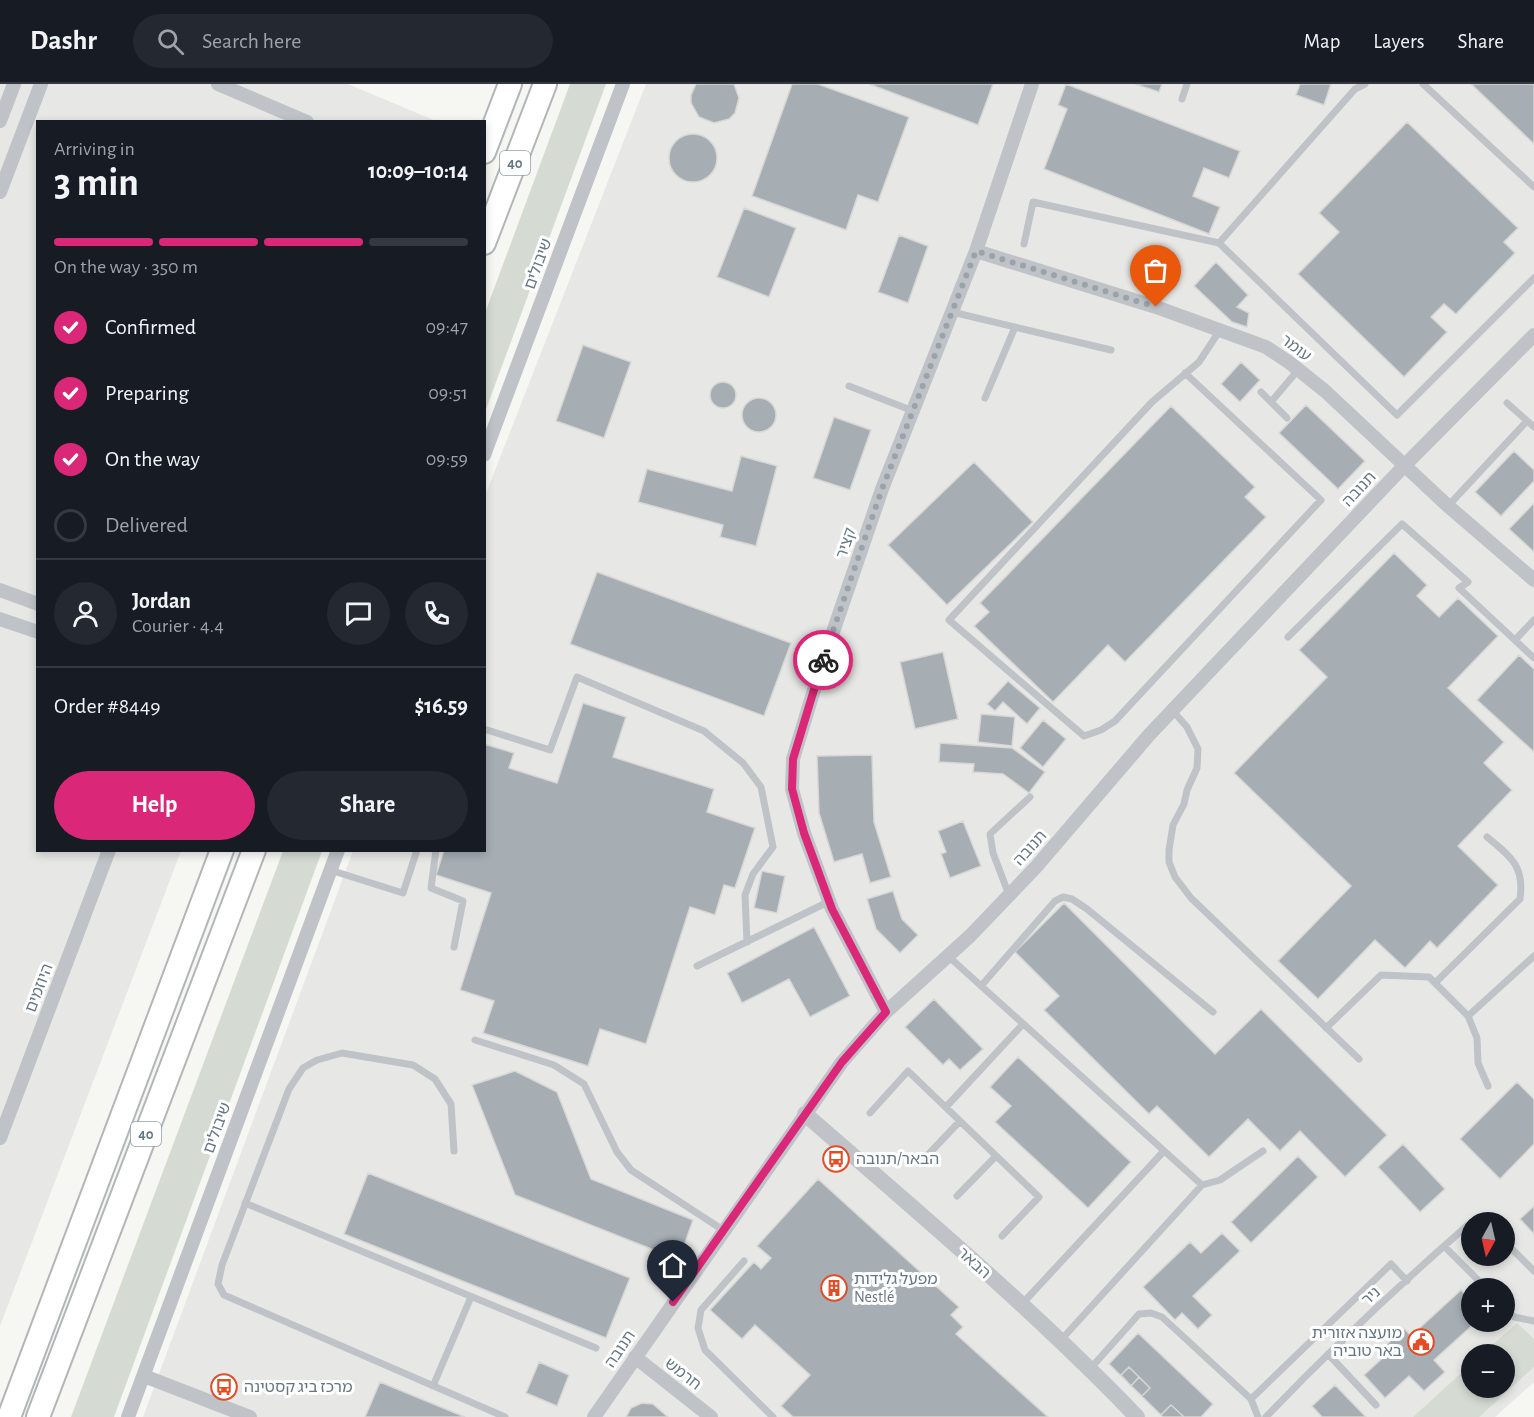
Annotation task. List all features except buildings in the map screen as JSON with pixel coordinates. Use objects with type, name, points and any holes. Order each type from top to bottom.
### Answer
[{"type":"highway","name":"40","points":[[486,147],[510,84]]},
{"type":"highway","name":"40","points":[[486,238],[545,84]]},
{"type":"highway","name":"40","points":[[9,1417],[221,852]]},
{"type":"highway","name":"40","points":[[38,1417],[253,852]]},
{"type":"street","points":[[0,121],[4,97],[14,84]]},
{"type":"street","points":[[0,192],[41,84]]},
{"type":"street","points":[[218,84],[302,120]]},
{"type":"street","name":"שיבולים","points":[[486,450],[623,84]]},
{"type":"street","name":"קציר","points":[[886,1012],[830,902],[804,833],[792,789],[793,759],[820,670],[870,523],[976,251],[1032,84]]},
{"type":"street","name":"עומר","points":[[976,251],[1156,307],[1266,347],[1324,392],[1448,506],[1534,580]]},
{"type":"street","name":"תנובה","points":[[594,1417],[842,1062],[886,1012],[948,956],[1036,867],[1172,711],[1404,466],[1534,335]]},
{"type":"street","points":[[0,590],[36,603]]},
{"type":"street","points":[[0,619],[36,631]]},
{"type":"street","name":"היוזמים","points":[[0,1138],[108,852]]},
{"type":"street","name":"שיבולים","points":[[128,1417],[337,852]]},
{"type":"street","name":"הבאר","points":[[805,1114],[906,1201],[1060,1341],[1137,1417]]},
{"type":"street","name":"חרמש","points":[[635,1357],[711,1417]]},
{"type":"street","points":[[144,1376],[250,1417]]},
{"type":"lane","points":[[1182,99],[1187,84]]},
{"type":"lane","points":[[1219,243],[1355,89],[1365,84]]},
{"type":"lane","points":[[1423,84],[1534,187]]},
{"type":"lane","points":[[1024,244],[1033,202],[1219,243],[1397,415],[1534,278]]},
{"type":"lane","points":[[952,312],[1111,350]]},
{"type":"lane","points":[[985,398],[1015,327]]},
{"type":"lane","points":[[1185,373],[1321,500],[1115,721],[1101,730],[1084,736],[949,620],[1152,402],[1185,373],[1199,362],[1220,330]]},
{"type":"lane","points":[[1271,402],[1298,370]]},
{"type":"lane","points":[[849,386],[913,411]]},
{"type":"lane","points":[[1261,392],[1287,418]]},
{"type":"lane","points":[[1507,403],[1534,427]]},
{"type":"lane","points":[[1448,506],[1527,421]]},
{"type":"lane","points":[[1288,637],[1402,524],[1468,582],[1459,588],[1534,658]]},
{"type":"lane","points":[[1515,640],[1534,620]]},
{"type":"lane","points":[[486,730],[550,750],[577,677],[704,731],[743,763],[761,787],[773,847],[753,874],[745,895],[747,942]]},
{"type":"lane","points":[[1172,711],[1187,727],[1198,749],[1197,768],[1187,789],[1184,804],[1173,825],[1169,862],[1175,877],[1191,898],[1359,1059]]},
{"type":"lane","points":[[1009,895],[993,853],[990,834],[1030,797]]},
{"type":"lane","points":[[1436,982],[1520,899],[1522,885],[1511,856],[1487,837]]},
{"type":"lane","points":[[330,870],[403,893],[416,852]]},
{"type":"lane","points":[[436,852],[431,888],[463,901],[454,947]]},
{"type":"lane","points":[[981,986],[1054,901],[1063,897],[1072,899],[1087,909],[1213,1012]]},
{"type":"lane","points":[[697,966],[830,902]]},
{"type":"lane","points":[[948,956],[1202,1185]]},
{"type":"lane","points":[[1468,1016],[1534,956]]},
{"type":"lane","points":[[1326,1028],[1381,975],[1429,977],[1468,1016],[1477,1038],[1478,1063],[1488,1086]]},
{"type":"lane","points":[[946,1107],[1023,1024]]},
{"type":"lane","points":[[475,1040],[554,1065],[584,1084],[609,1137],[631,1170],[723,1230]]},
{"type":"lane","points":[[454,1151],[451,1104],[435,1079],[413,1065],[342,1053],[317,1060],[303,1068],[289,1089],[222,1265],[218,1284],[224,1295],[505,1417]]},
{"type":"lane","points":[[870,1113],[908,1071],[1039,1197],[1002,1236]]},
{"type":"lane","points":[[922,1161],[960,1121]]},
{"type":"lane","points":[[1020,1305],[1164,1151]]},
{"type":"lane","points":[[1060,1341],[1202,1185],[1220,1180],[1263,1151]]},
{"type":"lane","points":[[957,1196],[996,1156]]},
{"type":"lane","points":[[245,1203],[596,1348]]},
{"type":"lane","name":"ניר","points":[[1266,1417],[1328,1354],[1461,1231]]},
{"type":"lane","points":[[1444,1246],[1476,1278]]},
{"type":"lane","points":[[1515,1252],[1534,1271]]},
{"type":"lane","points":[[744,1261],[701,1310],[698,1328],[705,1350],[773,1417]]},
{"type":"lane","points":[[1251,1399],[1391,1264],[1407,1281]]},
{"type":"lane","points":[[433,1386],[471,1297]]},
{"type":"lane","points":[[1090,1369],[1139,1314],[1151,1313],[1161,1317],[1251,1399],[1258,1417]]},
{"type":"lane","points":[[1515,1317],[1534,1321]]},
{"type":"lane","points":[[1327,1326],[1342,1342]]},
{"type":"lane","points":[[1328,1354],[1376,1405]]},
{"type":"shaded area","points":[[0,84],[348,84],[434,120],[36,120],[36,852],[181,852],[0,1326]]},
{"type":"shaded area","points":[[570,84],[606,84],[486,409],[486,310]]},
{"type":"shaded area","points":[[646,84],[1534,84],[1534,1382],[1495,1417],[143,1417],[353,852],[486,852],[486,493]]},
{"type":"shaded area","points":[[283,852],[322,852],[114,1417],[71,1417]]},
{"type":"shaded area","points":[[1517,1323],[1534,1339],[1534,1367],[1515,1384],[1515,1344],[1493,1344],[1507,1332],[1515,1332]]},
{"type":"shaded area","points":[[1461,1373],[1461,1398],[1500,1398],[1479,1417],[1413,1417]]},
{"type":"way so far","points":[[823,660],[882,489],[976,251],[1156,307]]},
{"type":"place","name":"הבאר/תנובה","points":[[836,1159]]},
{"type":"place","name":"מפעל גלידות Nestlé","points":[[834,1288]]},
{"type":"place","name":"מועצה אזורית באר טוביה","points":[[1421,1342]]},
{"type":"place","name":"מרכז ביג קסטינה","points":[[224,1387]]},
{"type":"route","points":[[673,1302],[842,1062],[886,1012],[832,909],[804,833],[792,789],[793,759],[823,660]]}]
